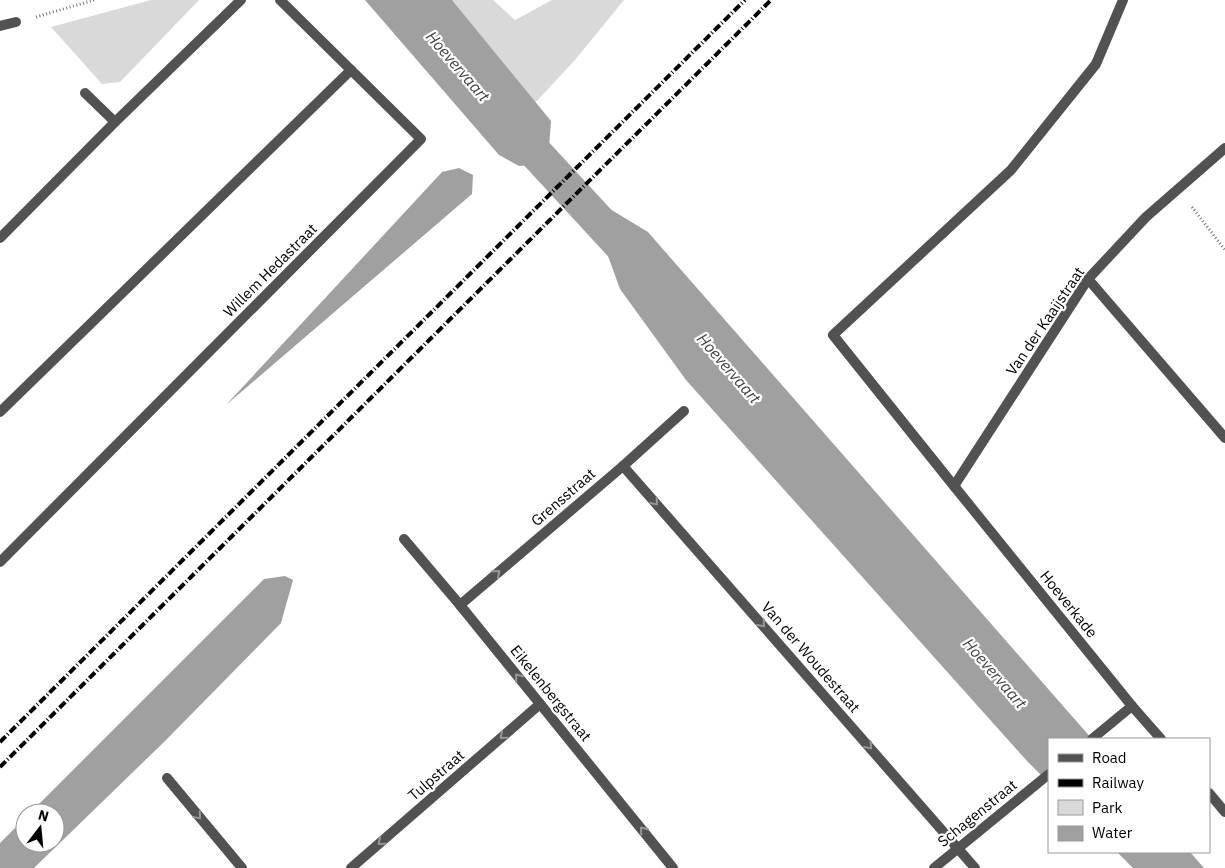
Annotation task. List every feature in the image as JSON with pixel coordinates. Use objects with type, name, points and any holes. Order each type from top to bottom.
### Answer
[{"type":"street","points":[[0,238],[241,0]]},
{"type":"street","name":"Willem Hedastraat","points":[[0,562],[421,139],[280,0]]},
{"type":"street","name":"Hoeverkade","points":[[1123,0],[1096,64],[1011,170],[833,336],[1132,706],[1160,738]]},
{"type":"street","points":[[0,26],[16,22]]},
{"type":"street","points":[[0,412],[351,70]]},
{"type":"street","points":[[85,93],[116,122]]},
{"type":"street","name":"Van der Kaaijstraat","points":[[954,486],[1088,279],[1146,217],[1225,148]]},
{"type":"street","points":[[1088,279],[1225,438]]},
{"type":"street","name":"Grensstraat","points":[[460,605],[623,466],[684,410]]},
{"type":"street","name":"Van der Woudestraat","points":[[623,466],[975,868]]},
{"type":"street","name":"Eikelenbergstraat","points":[[404,539],[460,605],[673,868]]},
{"type":"street","name":"Tulpstraat","points":[[351,868],[540,704]]},
{"type":"street","points":[[1094,738],[1132,706]]},
{"type":"street","name":"Schagenstraat","points":[[934,868],[1048,775]]},
{"type":"street","points":[[167,778],[242,868]]},
{"type":"street","points":[[1210,794],[1225,812]]},
{"type":"path","points":[[16,22],[94,0]]},
{"type":"path","points":[[1177,190],[1194,208],[1225,250]]},
{"type":"green space","points":[[151,0],[199,0],[120,82],[102,84],[51,27]]},
{"type":"green space","points":[[452,0],[493,0],[515,20],[552,0],[624,0],[575,60],[535,103]]},
{"type":"water","points":[[365,0],[452,0],[551,121],[549,148],[532,165],[519,166],[499,155]]},
{"type":"water","points":[[459,168],[473,175],[472,194],[226,405],[442,172]]},
{"type":"water","points":[[610,209],[648,232],[1091,738],[1048,738],[1048,782],[1027,761],[686,380],[620,289],[608,256],[593,226]]},
{"type":"water","points":[[285,576],[293,580],[281,623],[165,741],[65,838],[65,803],[40,803],[264,579]]},
{"type":"water","points":[[15,828],[15,853],[49,853],[34,868],[0,868],[0,843]]},
{"type":"water","points":[[1118,853],[1191,853],[1204,868],[1133,868]]},
{"type":"waterway","name":"Hoevervaart","points":[[508,123],[630,255]]},
{"type":"railway","points":[[0,742],[745,0]]},
{"type":"railway","points":[[0,767],[771,0]]}]
